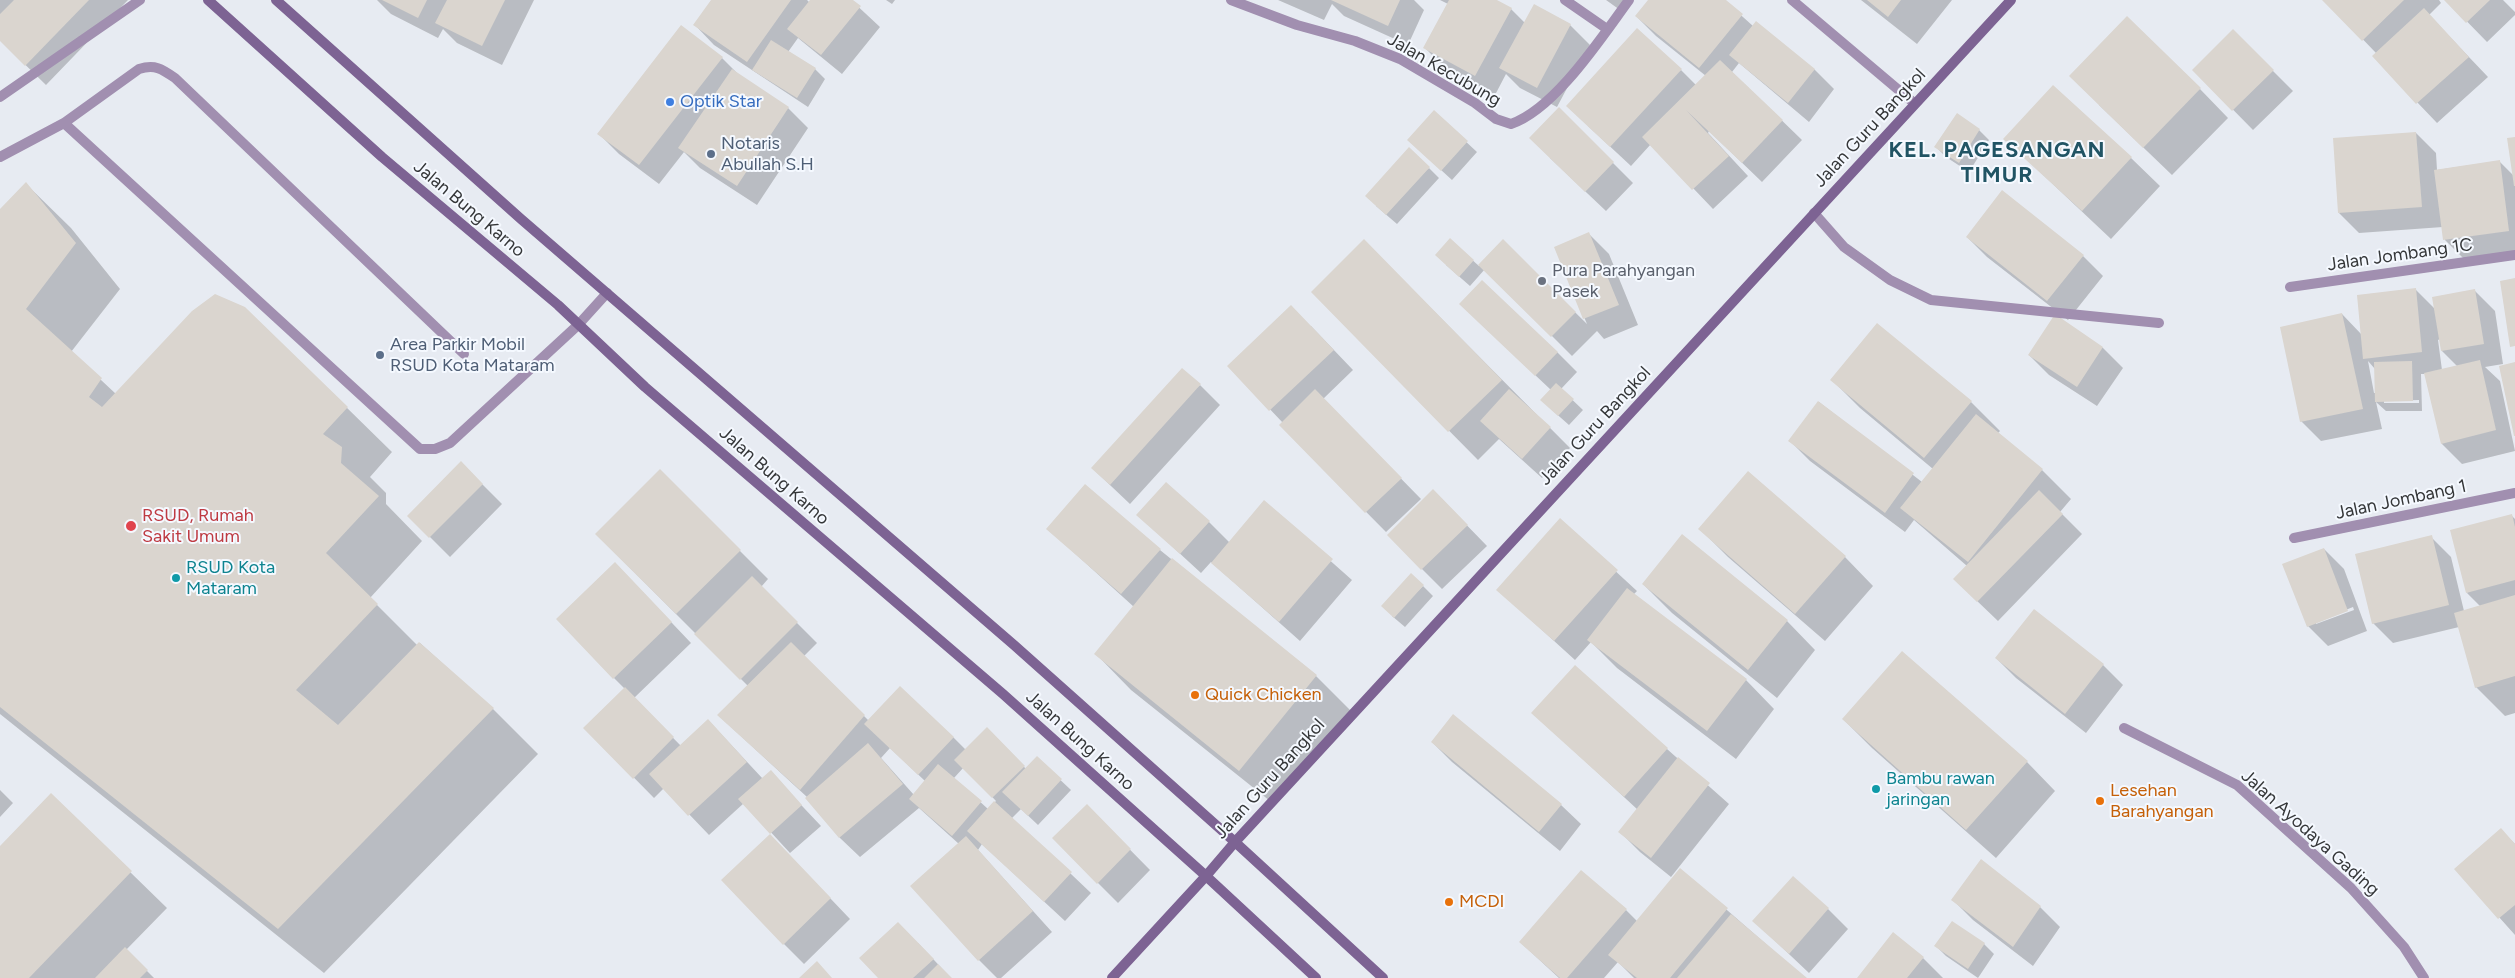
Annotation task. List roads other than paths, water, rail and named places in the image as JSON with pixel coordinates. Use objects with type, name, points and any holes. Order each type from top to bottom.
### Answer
[{"type":"main road","name":"Jalan Bung Karno","points":[[208,0],[382,157],[558,305],[578,326],[645,387],[1003,694],[1206,876],[1316,978]]},
{"type":"main road","points":[[276,0],[608,293],[991,625],[1235,842],[1383,978]]},
{"type":"main road","name":"Jalan Guru Bangkol","points":[[1112,978],[1914,103],[2011,0]]},
{"type":"street","points":[[0,97],[140,0]]},
{"type":"street","name":"Jalan Kecubung","points":[[1231,0],[1297,25],[1355,40],[1400,59],[1475,103],[1496,119],[1511,124],[1526,119],[1548,101],[1629,0]]},
{"type":"street","points":[[1565,0],[1607,29]]},
{"type":"street","points":[[1792,0],[1914,103]]},
{"type":"street","points":[[0,157],[64,123],[139,69],[150,66],[160,67],[175,78],[464,354]]},
{"type":"street","points":[[64,123],[420,449],[435,449],[450,443],[578,326],[608,293]]},
{"type":"street","points":[[1814,213],[1844,247],[1890,280],[1932,300],[2159,323]]},
{"type":"street","name":"Jalan Jombang 1C","points":[[2290,287],[2515,255]]},
{"type":"street","name":"Jalan Jombang 1","points":[[2294,538],[2515,493]]},
{"type":"street","name":"Jalan Ayodaya Gading","points":[[2124,728],[2237,785],[2351,888],[2404,947],[2424,978]]},
{"type":"place","name":"Optik Star","points":[[670,102]]},
{"type":"place","name":"Notaris Abullah S.H","points":[[711,154]]},
{"type":"place","name":"Pura Parahyangan Pasek","points":[[1542,281]]},
{"type":"place","name":"Area Parkir Mobil RSUD Kota Mataram","points":[[380,355]]},
{"type":"place","name":"RSUD, Rumah Sakit Umum","points":[[131,526]]},
{"type":"place","name":"RSUD Kota Mataram","points":[[176,578]]},
{"type":"place","name":"Quick Chicken","points":[[1195,695]]},
{"type":"place","name":"Bambu rawan jaringan","points":[[1876,789]]},
{"type":"place","name":"Lesehan Barahyangan","points":[[2100,801]]},
{"type":"place","name":"MCDI","points":[[1449,902]]},
{"type":"district","name":"KEL. PAGESANGAN TIMUR","points":[[1997,164]]}]
